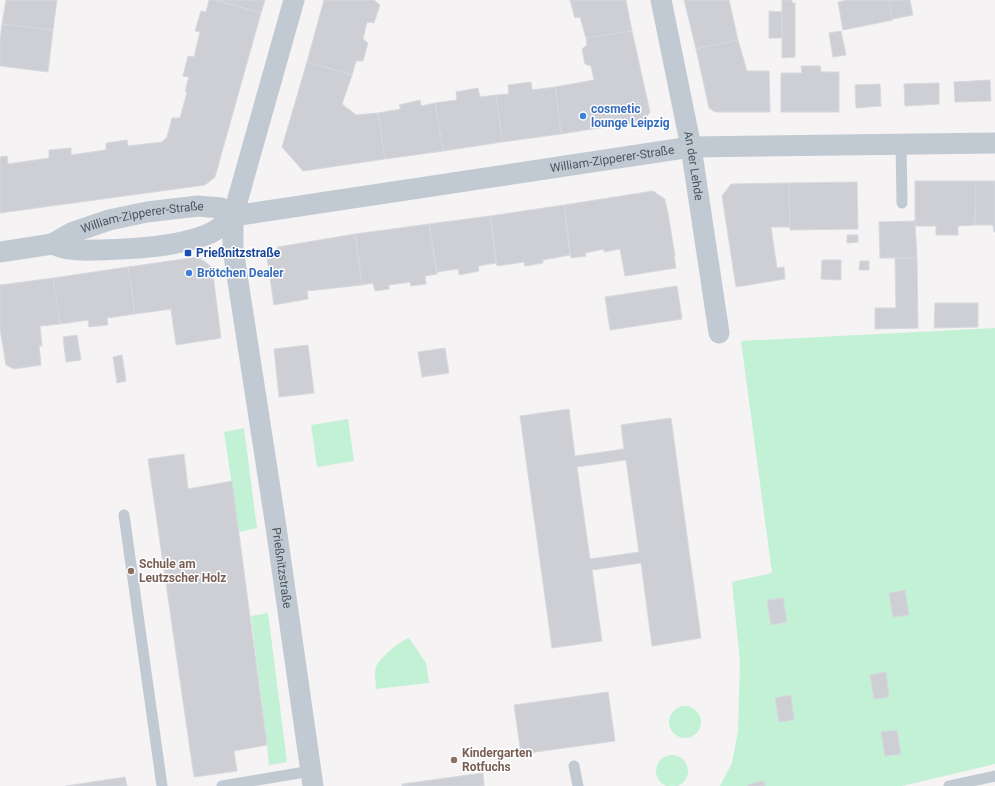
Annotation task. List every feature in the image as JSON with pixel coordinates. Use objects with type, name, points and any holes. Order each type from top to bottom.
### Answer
[{"type":"street","name":"Prießnitzstraße","points":[[294,0],[233,216],[233,249],[312,778]]},
{"type":"street","name":"An der Lehde","points":[[661,0],[691,147],[719,333]]},
{"type":"street","name":"William-Zipperer-Straße","points":[[52,244],[69,249],[90,250],[120,249],[184,241],[206,235],[221,227],[233,216],[691,147],[995,143]]},
{"type":"street","name":"William-Zipperer-Straße","points":[[0,252],[52,244],[71,234],[109,220],[147,212],[198,206],[221,208],[233,216]]},
{"type":"lane","points":[[901,144],[902,203]]},
{"type":"lane","points":[[124,515],[162,786]]},
{"type":"lane","points":[[574,766],[578,786]]},
{"type":"lane","points":[[222,786],[312,778]]},
{"type":"lane","points":[[949,786],[994,780]]},
{"type":"green space","points":[[995,328],[995,764],[902,786],[720,786],[732,763],[738,731],[740,661],[732,582],[772,573],[741,341]]},
{"type":"green space","points":[[348,419],[354,461],[317,467],[311,425]]},
{"type":"green space","points":[[244,428],[257,528],[239,532],[224,432]]},
{"type":"green space","points":[[268,613],[287,762],[269,765],[251,616]]},
{"type":"green space","points":[[409,638],[426,663],[429,683],[376,689],[375,672],[378,663],[390,650]]},
{"type":"green space","points":[[682,706],[688,706],[697,710],[701,722],[697,734],[688,738],[682,738],[673,734],[669,725],[669,719],[673,710]]},
{"type":"green space","points":[[669,755],[675,755],[685,762],[688,771],[687,777],[681,784],[675,787],[669,787],[659,780],[656,774],[656,768],[663,758]]},
{"type":"building","points":[[6,0],[57,0],[53,30],[2,24]]},
{"type":"building","points":[[209,0],[216,0],[261,13],[215,177],[205,185],[0,213],[0,157],[7,156],[8,164],[49,158],[49,150],[71,148],[71,155],[106,150],[106,143],[127,140],[128,146],[162,142],[167,137],[172,118],[180,118],[187,92],[185,91],[189,77],[183,76],[188,56],[194,57],[200,32],[195,31],[201,11],[206,12]]},
{"type":"building","points":[[216,0],[265,0],[261,13]]},
{"type":"building","points":[[324,0],[374,0],[380,5],[374,23],[367,22],[363,39],[368,43],[363,61],[356,61],[352,75],[307,62]]},
{"type":"building","points":[[570,0],[626,0],[632,31],[586,38],[580,17],[575,18]]},
{"type":"building","points":[[684,0],[729,0],[738,40],[696,49]]},
{"type":"building","points":[[782,0],[792,0],[792,3],[795,3],[795,57],[782,58]]},
{"type":"building","points":[[847,0],[889,0],[893,20],[843,30],[838,2]]},
{"type":"building","points":[[889,0],[910,0],[913,15],[892,19]]},
{"type":"building","points":[[769,11],[782,12],[782,38],[769,38]]},
{"type":"building","points":[[2,24],[53,30],[48,72],[0,66],[0,40]]},
{"type":"building","points":[[632,31],[650,112],[643,121],[561,134],[555,87],[594,80],[591,66],[585,64],[582,49],[587,45],[586,38]]},
{"type":"building","points":[[841,31],[846,55],[833,57],[829,33]]},
{"type":"building","points":[[738,40],[747,71],[769,71],[770,112],[715,112],[709,108],[696,49]]},
{"type":"building","points":[[307,62],[352,75],[342,104],[356,115],[378,113],[385,159],[303,171],[282,147]]},
{"type":"building","points":[[801,66],[820,66],[821,72],[839,72],[839,112],[781,112],[781,73],[802,73]]},
{"type":"building","points":[[990,80],[991,101],[955,102],[954,82]]},
{"type":"building","points":[[531,82],[532,90],[555,87],[561,134],[502,142],[496,95],[509,94],[508,85]]},
{"type":"building","points":[[939,83],[939,104],[905,106],[904,84]]},
{"type":"building","points":[[880,84],[881,106],[856,108],[855,85]]},
{"type":"building","points":[[478,88],[480,97],[496,95],[502,142],[443,151],[435,103],[457,100],[456,92]]},
{"type":"building","points":[[420,100],[421,106],[435,103],[443,151],[385,159],[378,113],[401,109],[399,105]]},
{"type":"building","points":[[915,181],[976,181],[975,225],[958,226],[958,235],[936,235],[936,226],[915,226]]},
{"type":"building","points":[[976,181],[995,181],[995,232],[993,225],[975,225]]},
{"type":"building","points":[[857,182],[858,229],[790,230],[789,183]]},
{"type":"building","points":[[789,183],[790,227],[771,227],[777,268],[784,267],[785,279],[736,287],[722,196],[731,184]]},
{"type":"building","points":[[653,191],[666,200],[676,268],[625,276],[620,249],[604,252],[604,249],[585,253],[586,256],[571,258],[564,205]]},
{"type":"building","points":[[564,205],[570,255],[543,260],[543,263],[525,266],[524,262],[497,266],[490,216]]},
{"type":"building","points":[[490,216],[496,263],[478,266],[479,271],[459,275],[458,269],[437,272],[429,224]]},
{"type":"building","points":[[915,221],[917,258],[880,258],[879,222]]},
{"type":"building","points":[[429,224],[437,274],[425,276],[426,284],[411,286],[410,282],[389,285],[389,289],[375,291],[373,283],[362,285],[355,234]]},
{"type":"building","points":[[355,234],[362,285],[307,291],[308,299],[274,305],[267,258],[278,247]]},
{"type":"building","points":[[847,235],[858,235],[858,242],[847,243]]},
{"type":"building","points":[[198,257],[212,267],[221,338],[176,345],[171,309],[135,314],[128,267]]},
{"type":"building","points":[[895,258],[917,258],[918,328],[875,329],[875,308],[896,308]]},
{"type":"building","points":[[822,260],[841,260],[841,280],[821,279]]},
{"type":"building","points":[[860,261],[869,261],[869,270],[859,270]]},
{"type":"building","points":[[128,267],[135,314],[107,318],[108,325],[89,327],[88,320],[60,324],[53,278]]},
{"type":"building","points":[[53,278],[60,324],[40,326],[42,346],[39,346],[41,365],[14,369],[6,365],[0,329],[0,285]]},
{"type":"building","points":[[677,286],[682,319],[610,330],[605,297]]},
{"type":"building","points":[[935,303],[978,303],[978,327],[934,328]]},
{"type":"building","points":[[77,335],[81,360],[66,362],[63,337]]},
{"type":"building","points":[[308,345],[314,393],[279,397],[274,349]]},
{"type":"building","points":[[445,348],[449,373],[422,377],[418,352]]},
{"type":"building","points":[[122,355],[126,381],[117,383],[113,357]]},
{"type":"building","points":[[569,409],[575,456],[624,449],[621,425],[671,418],[701,638],[652,646],[641,563],[592,570],[602,641],[552,648],[520,416]],"holes":[[[626,460],[639,552],[590,559],[577,467]]]},
{"type":"building","points":[[184,454],[188,489],[232,481],[267,745],[234,751],[237,771],[194,777],[148,459]]},
{"type":"building","points":[[905,590],[909,615],[893,617],[889,593]]},
{"type":"building","points":[[783,598],[787,622],[771,625],[767,600]]},
{"type":"building","points":[[886,672],[889,697],[874,699],[870,675]]},
{"type":"building","points":[[608,692],[615,741],[521,754],[514,705]]},
{"type":"building","points":[[791,695],[794,720],[779,722],[775,698]]},
{"type":"building","points":[[897,730],[901,754],[885,756],[881,732]]},
{"type":"building","points":[[483,773],[484,786],[402,786],[402,784]]},
{"type":"building","points":[[125,777],[127,786],[66,786]]},
{"type":"building","points":[[764,781],[765,786],[748,786],[748,784]]},
{"type":"place","name":"cosmetic lounge Leipzig","points":[[583,116]]},
{"type":"place","name":"Prießnitzstraße","points":[[188,253]]},
{"type":"place","name":"Brötchen Dealer","points":[[189,273]]},
{"type":"place","name":"Schule am Leutzscher Holz","points":[[131,571]]},
{"type":"place","name":"Kindergarten Rotfuchs","points":[[454,760]]}]
